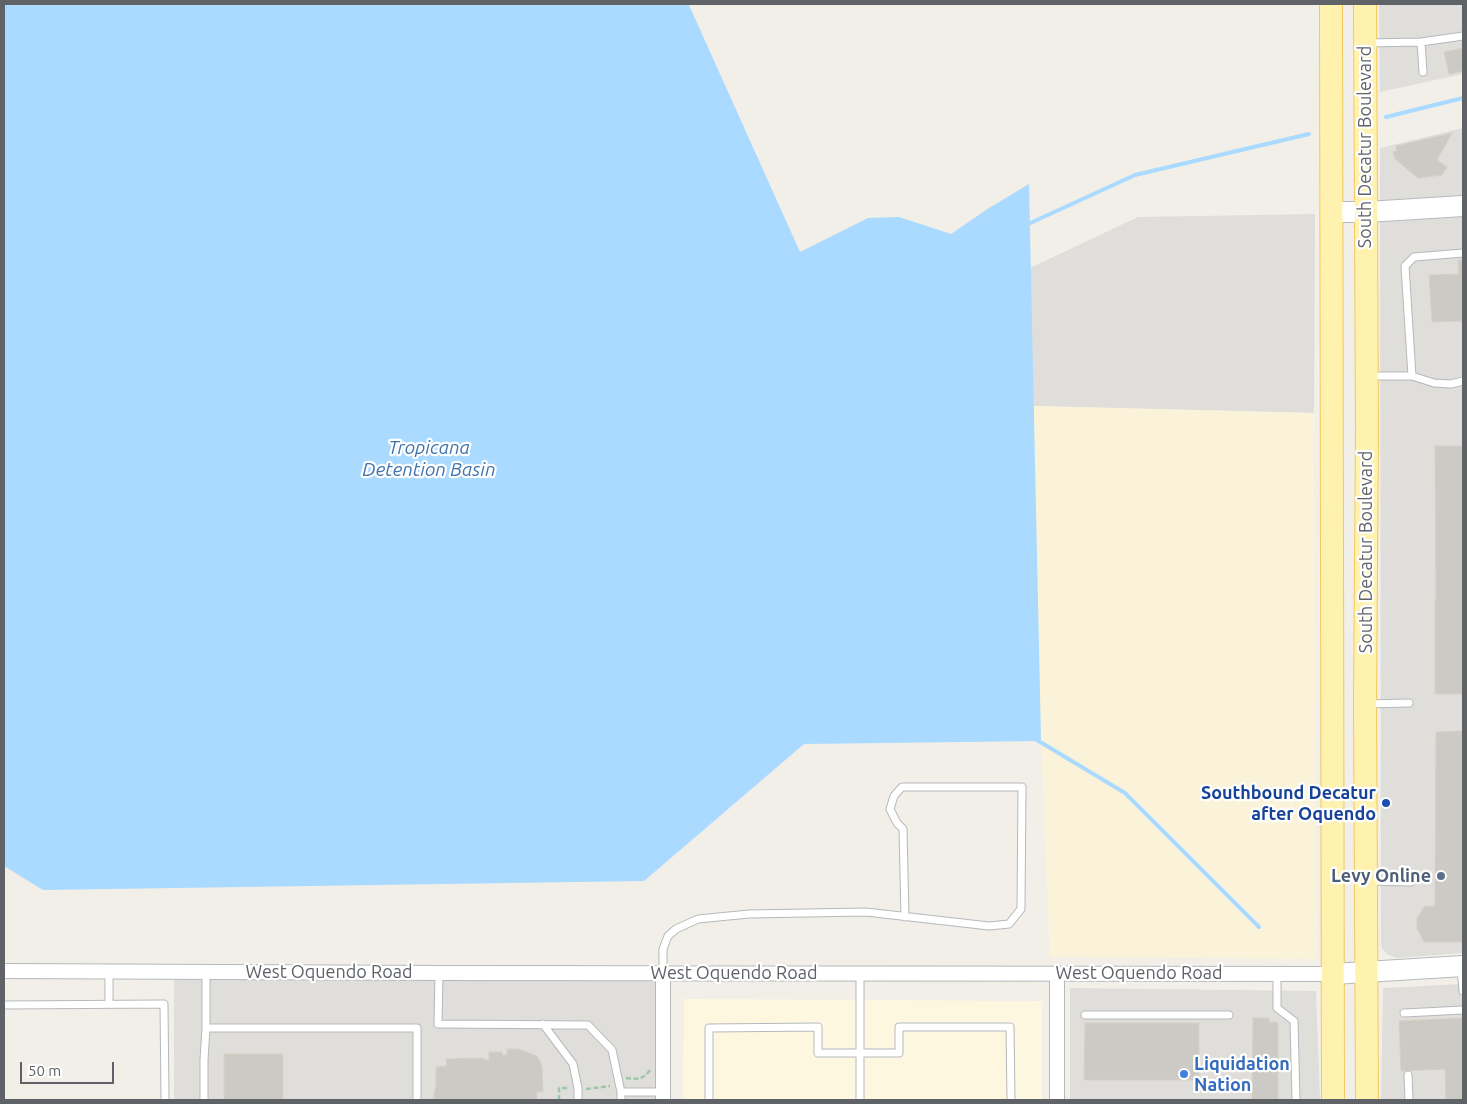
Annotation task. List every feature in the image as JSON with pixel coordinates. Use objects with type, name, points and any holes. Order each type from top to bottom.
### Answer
[{"type":"main road","name":"South Decatur Boulevard","points":[[1331,4],[1333,1100]]},
{"type":"main road","name":"South Decatur Boulevard","points":[[1365,4],[1367,1100]]},
{"type":"street","points":[[1331,212],[1366,212],[1463,206]]},
{"type":"street","name":"West Oquendo Road","points":[[4,970],[439,973],[1333,974],[1462,966]]},
{"type":"street","points":[[662,973],[662,1096]]},
{"type":"street","points":[[1057,973],[1057,1100]]},
{"type":"lane","points":[[1364,44],[1421,42],[1463,36]]},
{"type":"lane","points":[[1421,42],[1423,72]]},
{"type":"lane","points":[[1412,376],[1405,266],[1414,257],[1463,253]]},
{"type":"lane","points":[[1366,376],[1412,376],[1434,382],[1451,384],[1463,382]]},
{"type":"lane","points":[[1365,704],[1409,704]]},
{"type":"lane","points":[[662,973],[663,949],[668,936],[676,929],[698,919],[749,914],[866,912],[989,926],[1010,924],[1021,909],[1022,787],[902,787],[894,796],[890,809],[897,823],[903,829],[905,916]]},
{"type":"lane","points":[[1366,881],[1411,882]]},
{"type":"lane","points":[[1462,966],[1463,991]]},
{"type":"lane","points":[[109,971],[109,1004]]},
{"type":"lane","points":[[204,1100],[206,971]]},
{"type":"lane","points":[[439,973],[438,1024],[588,1025],[612,1050],[621,1100]]},
{"type":"lane","points":[[1277,973],[1277,1008],[1294,1021],[1296,1100]]},
{"type":"lane","points":[[860,974],[860,1100]]},
{"type":"lane","points":[[4,1005],[164,1004],[165,1100]]},
{"type":"lane","points":[[1404,1013],[1463,1010]]},
{"type":"lane","points":[[1085,1015],[1229,1015]]},
{"type":"lane","points":[[543,1024],[573,1064],[578,1088],[578,1100]]},
{"type":"lane","points":[[709,1100],[709,1028],[818,1026],[818,1053],[899,1053],[899,1027],[1010,1026],[1011,1100]]},
{"type":"lane","points":[[206,1028],[417,1028],[417,1100]]},
{"type":"lane","points":[[1408,1075],[1409,1100]]},
{"type":"lane","points":[[621,1092],[662,1096]]},
{"type":"path","points":[[559,1100],[559,1088],[586,1089],[609,1086],[627,1077],[639,1079],[650,1070]]},
{"type":"shaded area","points":[[1379,4],[1463,4],[1463,74],[1380,92]]},
{"type":"shaded area","points":[[1463,128],[1463,953],[1397,958],[1387,954],[1381,947],[1380,148]]},
{"type":"shaded area","points":[[1315,214],[1314,413],[1033,406],[1030,268],[1138,217]]},
{"type":"shaded area","points":[[174,973],[663,973],[663,1100],[174,1100]]},
{"type":"shaded area","points":[[1463,984],[1463,1100],[1381,1100],[1383,988]]},
{"type":"shaded area","points":[[1070,988],[1316,991],[1320,1100],[1070,1100]]},
{"type":"shaded area","points":[[684,999],[1042,1001],[1042,1100],[683,1100]]},
{"type":"sand","points":[[1033,406],[1314,413],[1317,959],[1050,957],[1041,741]]},
{"type":"water","name":"Tropicana Detention Basin","points":[[4,4],[689,5],[800,252],[868,218],[899,217],[951,234],[1029,184],[1041,741],[804,744],[644,881],[43,890],[4,866]]},
{"type":"building","points":[[1463,48],[1463,71],[1449,74],[1444,52]]},
{"type":"building","points":[[1452,133],[1437,160],[1447,167],[1442,175],[1418,178],[1395,159],[1393,152],[1397,151],[1396,146]]},
{"type":"building","points":[[1458,260],[1463,260],[1463,331],[1462,321],[1432,322],[1429,275],[1459,274]]},
{"type":"building","points":[[1435,446],[1463,446],[1463,694],[1435,694]]},
{"type":"building","points":[[1463,731],[1463,942],[1424,942],[1417,928],[1417,918],[1424,907],[1435,906],[1436,732]]},
{"type":"building","points":[[1253,1018],[1269,1018],[1269,1022],[1278,1022],[1278,1100],[1252,1100]]},
{"type":"building","points":[[1463,1018],[1463,1100],[1446,1100],[1445,1069],[1401,1071],[1399,1021]]},
{"type":"building","points":[[1085,1023],[1199,1023],[1199,1080],[1084,1080]]},
{"type":"building","points":[[507,1049],[518,1049],[537,1056],[542,1066],[543,1092],[537,1092],[537,1100],[434,1100],[436,1067],[447,1066],[446,1059],[482,1058],[489,1061],[489,1052],[502,1052],[502,1055],[507,1055]]},
{"type":"building","points":[[224,1054],[283,1054],[283,1100],[224,1100]]},
{"type":"waterway","points":[[1386,117],[1463,98]]},
{"type":"waterway","points":[[1026,225],[1135,175],[1309,134]]},
{"type":"waterway","points":[[1037,740],[1125,793],[1259,927]]},
{"type":"place","name":"Southbound Decatur after Oquendo","points":[[1386,803]]},
{"type":"place","name":"Levy Online","points":[[1441,876]]},
{"type":"place","name":"Liquidation Nation","points":[[1184,1074]]}]
